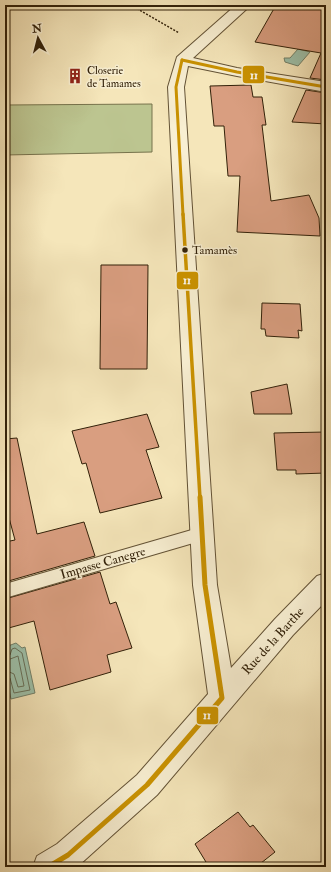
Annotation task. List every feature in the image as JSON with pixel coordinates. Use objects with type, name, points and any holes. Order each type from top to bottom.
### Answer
[{"type":"street","points":[[222,698],[205,585],[176,87],[182,60],[244,5]]},
{"type":"street","points":[[182,60],[237,72],[326,87]]},
{"type":"street","name":"Rue de la Barthe","points":[[48,867],[68,856],[146,785],[284,627],[326,584]]},
{"type":"lane","name":"Impasse Canegre","points":[[5,591],[202,534]]},
{"type":"path","points":[[131,5],[199,45]]},
{"type":"shaded area","points":[[152,104],[152,152],[5,155],[5,105]]},
{"type":"water","points":[[298,49],[310,52],[298,66],[285,62],[284,58],[290,58]]},
{"type":"water","points":[[16,643],[22,648],[25,647],[35,693],[11,699],[5,671],[5,652],[7,652],[8,646]]},
{"type":"building","points":[[276,5],[326,5],[326,80],[310,78],[321,53],[255,42]]},
{"type":"building","points":[[251,85],[253,97],[262,97],[266,125],[262,125],[271,201],[309,195],[319,218],[320,236],[237,232],[240,176],[228,176],[224,126],[214,126],[210,86]]},
{"type":"building","points":[[306,90],[326,93],[326,124],[292,122]]},
{"type":"building","points":[[101,265],[148,265],[147,369],[100,369]]},
{"type":"building","points":[[262,303],[300,304],[302,331],[298,330],[299,338],[266,336],[265,329],[261,329]]},
{"type":"building","points":[[287,384],[292,414],[254,414],[251,392]]},
{"type":"building","points":[[147,414],[159,447],[146,450],[162,498],[100,513],[86,463],[82,464],[72,431]]},
{"type":"building","points":[[326,432],[326,473],[296,474],[296,470],[277,470],[274,433]]},
{"type":"building","points":[[17,438],[37,534],[84,522],[95,556],[5,582],[5,542],[15,540],[5,503],[5,439]]},
{"type":"building","points":[[100,572],[110,604],[116,602],[132,648],[107,655],[111,672],[50,690],[34,621],[5,629],[5,599]]},
{"type":"building","points":[[238,812],[250,827],[253,825],[275,852],[256,867],[209,867],[195,844]]},
{"type":"transit line","name":"11","points":[[182,60],[237,72],[326,87]]},
{"type":"transit line","name":"11","points":[[48,867],[68,855],[147,785],[222,698],[205,585],[176,87],[182,60]]},
{"type":"place","name":"Closerie de Tamames","points":[[75,76]]},
{"type":"place","name":"Tamamès","points":[[185,250]]}]
